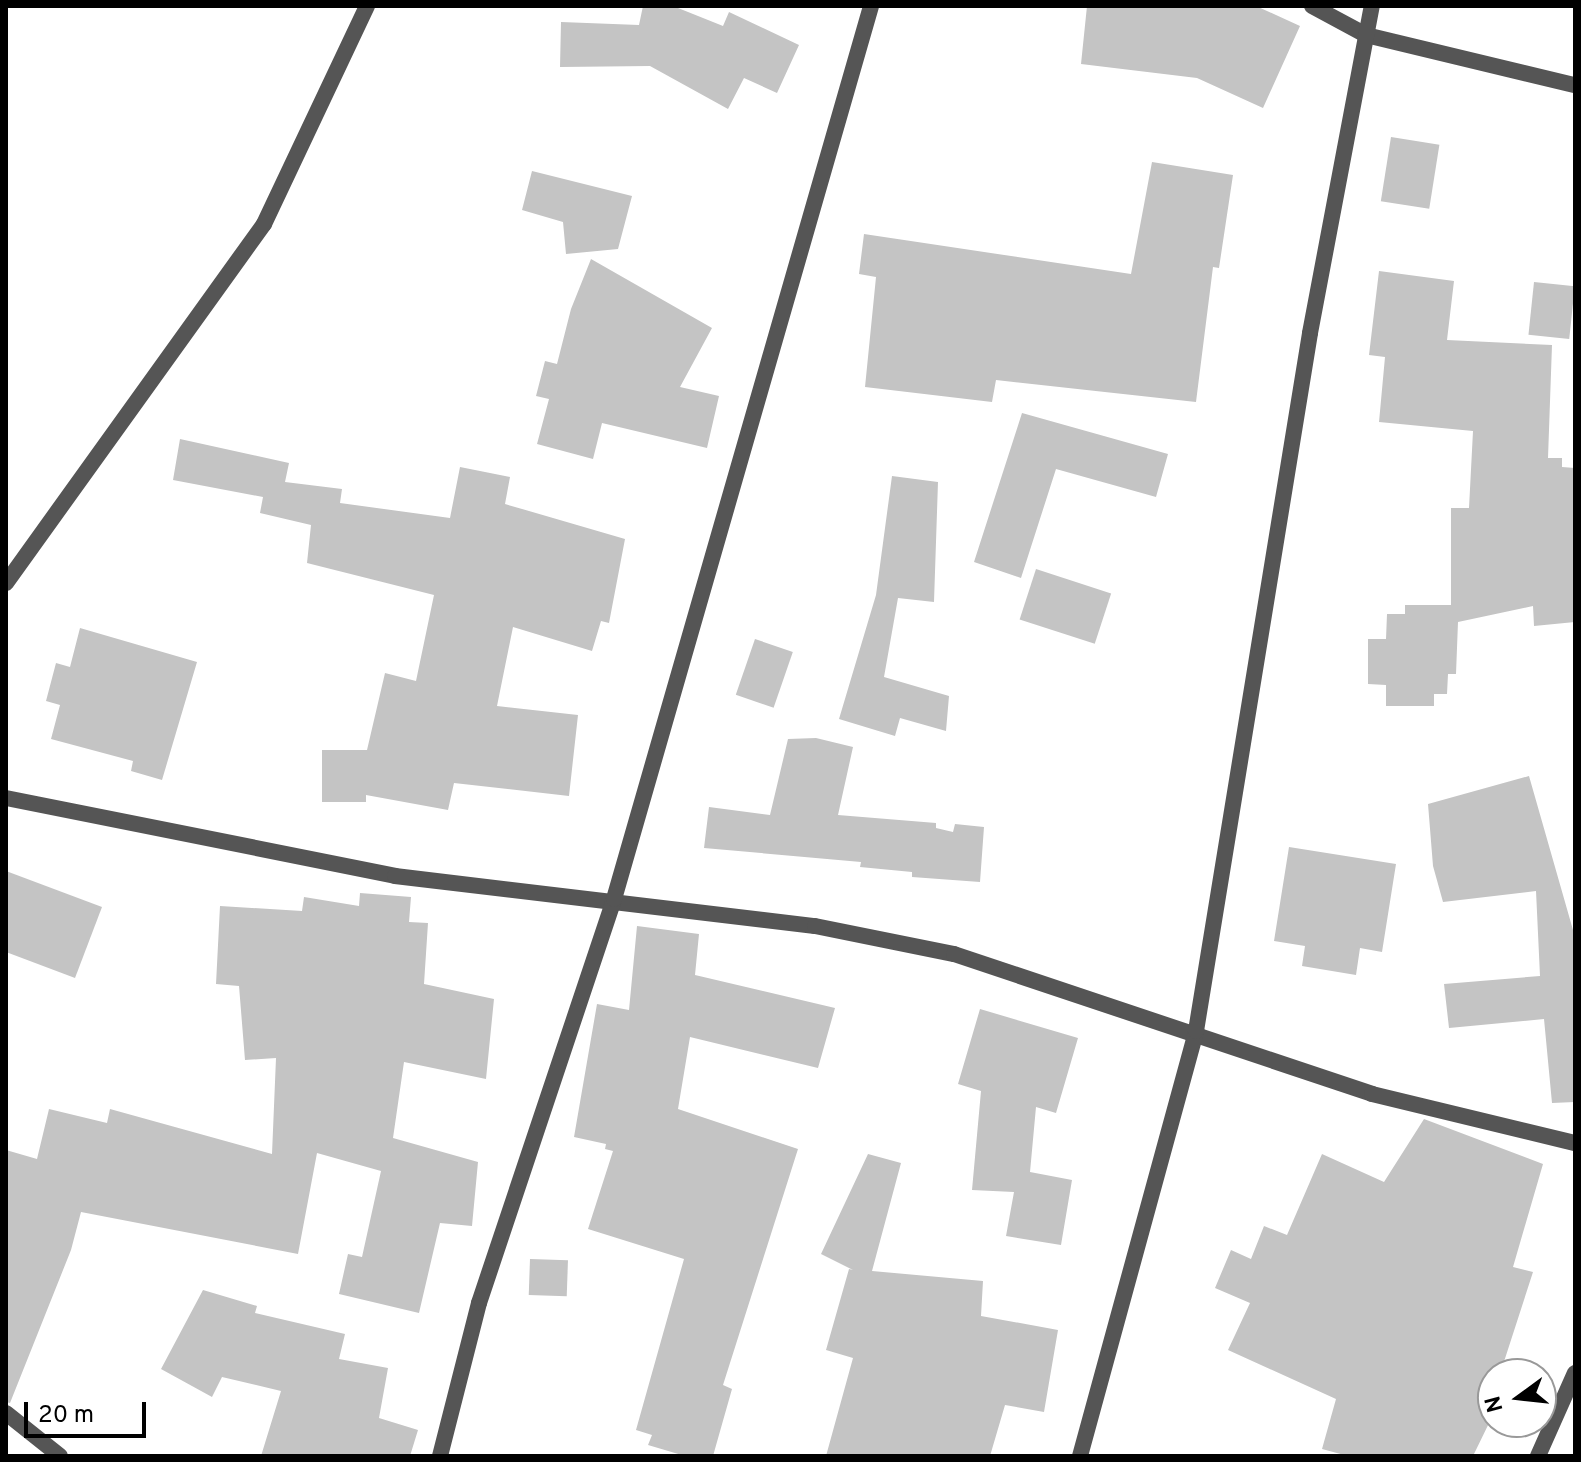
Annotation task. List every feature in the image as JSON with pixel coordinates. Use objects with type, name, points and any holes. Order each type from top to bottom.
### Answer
[{"type":"street","points":[[6,583],[264,224],[367,6]]},
{"type":"street","points":[[440,1456],[479,1303],[614,899],[871,6]]},
{"type":"street","points":[[1312,6],[1366,35],[1575,85]]},
{"type":"street","points":[[1080,1456],[1196,1031],[1310,333],[1372,6]]},
{"type":"street","points":[[6,798],[395,876],[614,899],[815,926],[954,954],[1196,1031],[1372,1094],[1575,1143]]},
{"type":"street","points":[[1538,1456],[1575,1373]]},
{"type":"street","points":[[6,1413],[60,1456]]},
{"type":"building","points":[[643,6],[673,6],[723,26],[729,12],[799,45],[777,93],[744,78],[728,109],[650,66],[560,67],[561,22],[639,25]]},
{"type":"building","points":[[1087,6],[1256,6],[1300,26],[1263,108],[1197,78],[1081,64]]},
{"type":"building","points":[[1391,137],[1439,145],[1429,209],[1381,201]]},
{"type":"building","points":[[1152,162],[1233,175],[1219,268],[1213,267],[1196,402],[996,380],[992,402],[865,387],[876,277],[859,274],[864,234],[1131,274]]},
{"type":"building","points":[[532,171],[632,196],[618,249],[566,254],[563,222],[522,210]]},
{"type":"building","points":[[591,259],[712,328],[680,387],[719,396],[707,448],[602,423],[593,459],[537,444],[549,399],[536,396],[545,361],[557,364],[571,309]]},
{"type":"building","points":[[1379,271],[1454,281],[1447,340],[1552,345],[1548,458],[1562,458],[1562,467],[1575,468],[1575,622],[1534,626],[1533,606],[1458,622],[1456,674],[1448,674],[1447,694],[1434,694],[1434,706],[1386,706],[1386,685],[1368,684],[1368,639],[1386,639],[1387,614],[1405,614],[1405,605],[1451,605],[1451,508],[1469,508],[1473,431],[1379,422],[1385,357],[1369,355]]},
{"type":"building","points":[[1534,282],[1575,286],[1569,339],[1528,335]]},
{"type":"building","points":[[1022,413],[1168,454],[1156,497],[1056,469],[1021,578],[974,562]]},
{"type":"building","points":[[180,439],[289,463],[285,482],[342,489],[340,503],[450,518],[460,467],[510,477],[505,504],[625,539],[609,623],[601,621],[592,651],[513,627],[497,706],[578,715],[569,796],[454,783],[448,810],[366,795],[366,802],[322,802],[322,750],[367,750],[385,673],[416,681],[434,595],[307,563],[311,525],[260,513],[263,497],[173,480]]},
{"type":"building","points":[[892,476],[938,482],[934,602],[898,598],[884,677],[949,696],[946,731],[900,718],[895,736],[839,719],[876,595]]},
{"type":"building","points":[[1036,569],[1111,593],[1095,644],[1020,619]]},
{"type":"building","points":[[80,628],[197,662],[162,780],[131,771],[133,761],[51,739],[60,705],[46,701],[56,663],[70,667]]},
{"type":"building","points":[[755,639],[793,652],[774,708],[736,695]]},
{"type":"building","points":[[816,738],[853,747],[838,815],[936,823],[936,828],[953,832],[955,824],[984,827],[980,882],[912,877],[912,872],[860,867],[861,862],[704,848],[709,807],[770,815],[788,739]]},
{"type":"building","points":[[1529,776],[1575,937],[1575,1102],[1552,1103],[1544,1019],[1449,1028],[1444,984],[1540,976],[1536,891],[1443,902],[1433,866],[1428,804]]},
{"type":"building","points":[[1289,847],[1396,864],[1382,952],[1360,948],[1356,975],[1302,966],[1305,946],[1274,941]]},
{"type":"building","points":[[6,871],[102,907],[75,978],[6,952]]},
{"type":"building","points":[[360,893],[411,897],[409,922],[428,923],[424,984],[494,999],[486,1079],[404,1062],[393,1138],[478,1162],[472,1226],[440,1223],[419,1313],[339,1294],[348,1254],[362,1257],[381,1171],[317,1153],[298,1254],[81,1212],[71,1250],[10,1403],[6,1402],[6,1150],[37,1159],[49,1109],[107,1123],[110,1109],[272,1154],[276,1058],[245,1060],[239,986],[216,984],[220,906],[302,911],[304,897],[359,906]]},
{"type":"building","points":[[637,926],[699,934],[695,975],[835,1008],[818,1068],[690,1037],[678,1109],[798,1149],[723,1385],[732,1389],[713,1456],[685,1456],[648,1445],[652,1435],[636,1430],[684,1259],[588,1229],[613,1151],[605,1149],[606,1144],[574,1137],[597,1004],[629,1010]]},
{"type":"building","points":[[980,1009],[1078,1038],[1056,1113],[1036,1107],[1030,1172],[1072,1180],[1061,1245],[1006,1236],[1014,1192],[972,1190],[981,1091],[958,1084]]},
{"type":"building","points":[[1424,1119],[1543,1164],[1513,1267],[1533,1272],[1505,1358],[1477,1358],[1477,1438],[1482,1438],[1473,1456],[1348,1456],[1322,1449],[1336,1399],[1228,1350],[1250,1303],[1215,1288],[1231,1250],[1251,1259],[1264,1226],[1287,1235],[1322,1154],[1384,1182]]},
{"type":"building","points":[[868,1154],[901,1163],[872,1271],[983,1281],[981,1316],[1058,1330],[1044,1412],[1005,1405],[990,1456],[826,1456],[853,1358],[826,1350],[849,1269],[853,1270],[821,1254]]},
{"type":"building","points":[[530,1259],[568,1260],[567,1296],[529,1295]]},
{"type":"building","points":[[203,1290],[257,1306],[255,1313],[345,1334],[339,1359],[388,1368],[379,1418],[418,1430],[410,1456],[261,1456],[281,1391],[222,1377],[212,1397],[161,1369]]}]
